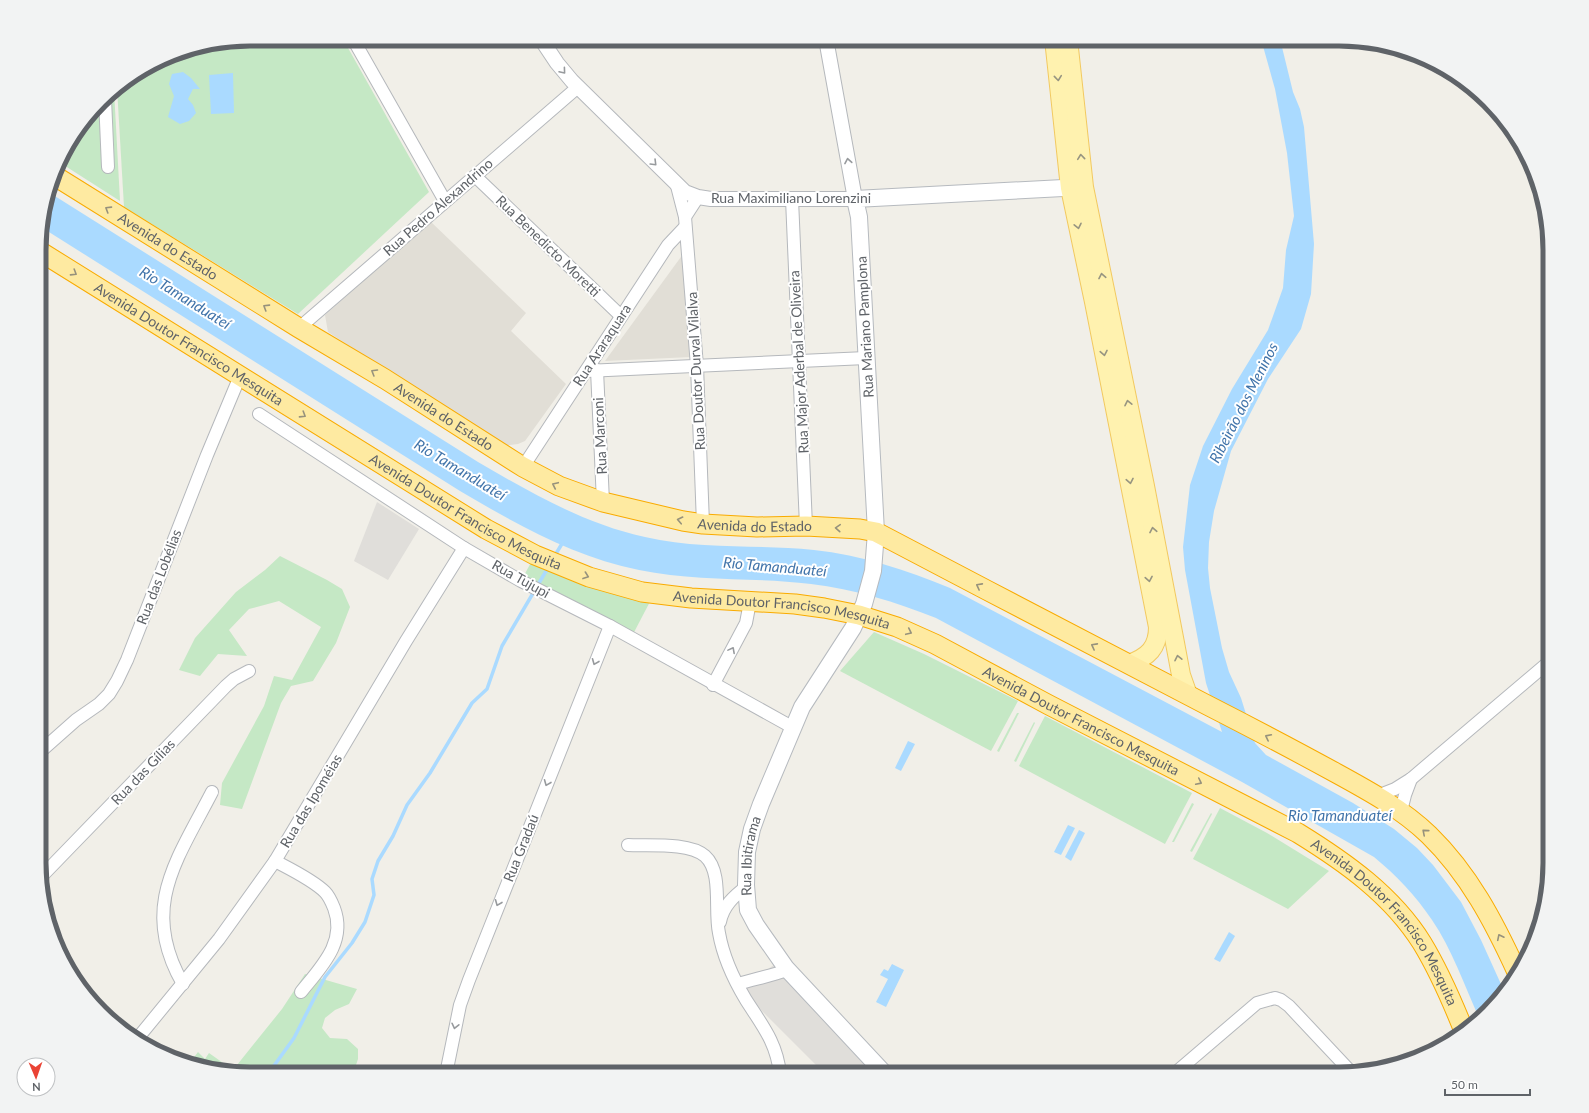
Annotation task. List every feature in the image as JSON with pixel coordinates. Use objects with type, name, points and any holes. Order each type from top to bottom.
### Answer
[{"type":"highway","name":"Avenida do Estado","points":[[59,179],[299,328],[385,379],[523,467],[559,486],[603,502],[683,521],[757,528],[806,526],[860,529],[876,540]]},
{"type":"highway","name":"Avenida Doutor Francisco Mesquita","points":[[46,255],[486,529],[535,555],[589,577],[642,592],[862,610],[935,644],[1049,705],[1298,833],[1326,850],[1352,869],[1382,894],[1405,920],[1422,942],[1437,969],[1462,1026]]},
{"type":"highway","points":[[876,540],[1129,664],[1188,696],[1303,754],[1401,811],[1428,834],[1468,880],[1486,909],[1515,967]]},
{"type":"main road","points":[[1055,46],[1096,310],[1158,627],[1158,636],[1155,646],[1143,658],[1129,664]]},
{"type":"main road","points":[[1068,46],[1077,187],[1145,486],[1178,659],[1188,696]]},
{"type":"main road","name":"Rua Maximiliano Lorenzini","points":[[855,199],[1077,187]]},
{"type":"main road","name":"Rua Mariano Pamplona","points":[[855,199],[859,217],[876,540],[873,571],[862,610]]},
{"type":"main road","name":"Rua Ibitirama","points":[[862,610],[851,632],[807,696],[792,727],[752,829],[746,862],[746,887],[748,910],[756,925],[787,970],[878,1067]]},
{"type":"street","points":[[357,46],[445,201]]},
{"type":"street","name":"Rua Maximiliano Lorenzini","points":[[546,46],[557,63],[578,87],[677,186],[685,192],[698,197],[855,199]]},
{"type":"street","name":"Rua Mariano Pamplona","points":[[827,46],[855,199]]},
{"type":"street","name":"Rua Pedro Alexandrino","points":[[299,328],[578,87]]},
{"type":"street","points":[[105,107],[108,167]]},
{"type":"street","name":"Rua Benedicto Moretti","points":[[475,176],[621,316]]},
{"type":"street","name":"Rua Doutor Durval Vilalva","points":[[677,186],[685,222],[697,366],[703,524]]},
{"type":"street","points":[[685,222],[698,197]]},
{"type":"street","name":"Rua Major Aderbal de Oliveira","points":[[792,199],[806,526]]},
{"type":"street","name":"Rua Araraquara","points":[[523,467],[592,371],[621,316],[668,244],[685,222]]},
{"type":"street","points":[[592,371],[866,358]]},
{"type":"street","name":"Rua Marconi","points":[[592,371],[603,502]]},
{"type":"street","name":"Rua das Lobélias","points":[[46,746],[71,724],[109,694],[117,681],[127,660],[206,455],[240,376]]},
{"type":"street","name":"Rua Tujupi","points":[[259,414],[464,548],[521,581],[610,626],[792,727]]},
{"type":"street","name":"Rua das Ipoméias","points":[[140,1035],[219,939],[275,861],[464,548]]},
{"type":"street","points":[[713,684],[746,623],[750,602]]},
{"type":"street","name":"Rua Gradaú","points":[[447,1067],[460,1005],[468,980],[610,626]]},
{"type":"street","points":[[1377,796],[1395,789],[1411,779],[1543,667]]},
{"type":"street","name":"Rua das Gílias","points":[[46,872],[226,686],[234,679],[249,672]]},
{"type":"street","points":[[1401,811],[1404,795],[1411,779]]},
{"type":"street","points":[[183,984],[170,960],[165,943],[162,914],[164,900],[169,878],[212,792]]},
{"type":"street","points":[[628,845],[683,847],[702,854],[707,858],[711,864],[715,878],[718,932],[738,984],[767,1030],[779,1067]]},
{"type":"street","points":[[275,861],[303,876],[326,892],[336,914],[338,934],[336,943],[322,966],[302,992]]},
{"type":"street","points":[[718,932],[721,916],[726,906],[732,897],[746,887]]},
{"type":"street","points":[[738,984],[757,978],[768,977],[787,970]]},
{"type":"street","points":[[1182,1067],[1257,1003],[1275,998],[1281,1000],[1289,1006],[1346,1067]]},
{"type":"shaded area","points":[[430,221],[526,313],[511,331],[566,384],[525,441],[518,444],[503,446],[328,332],[325,315]]},
{"type":"shaded area","points":[[686,250],[691,357],[605,361]]},
{"type":"shaded area","points":[[377,502],[419,529],[388,580],[354,561]]},
{"type":"shaded area","points":[[778,962],[870,1067],[818,1067],[758,1007],[744,986]]},
{"type":"green space","points":[[237,46],[347,46],[429,192],[298,314],[124,207],[117,96],[148,73],[172,62],[197,53]]},
{"type":"green space","points":[[114,98],[120,201],[65,166],[73,148],[88,126]]},
{"type":"green space","points":[[535,555],[654,594],[631,638],[521,581]]},
{"type":"green space","points":[[280,556],[342,589],[350,607],[336,643],[313,681],[291,686],[281,703],[242,809],[220,805],[222,783],[264,706],[274,676],[292,680],[321,627],[279,601],[249,609],[229,630],[247,656],[218,654],[200,676],[179,670],[195,638],[236,592],[265,570]]},
{"type":"green space","points":[[874,632],[924,654],[1018,701],[991,751],[840,671]]},
{"type":"green space","points":[[1017,713],[1019,713],[999,752],[997,751]]},
{"type":"green space","points":[[1045,716],[1192,793],[1165,844],[1019,766]]},
{"type":"green space","points":[[1034,722],[1035,723],[1016,762],[1014,761]]},
{"type":"green space","points":[[1192,803],[1194,804],[1174,842],[1172,842]]},
{"type":"green space","points":[[1220,808],[1267,833],[1329,871],[1288,909],[1193,859]]},
{"type":"green space","points":[[1211,813],[1212,814],[1192,852],[1190,851]]},
{"type":"green space","points":[[305,974],[357,989],[349,1004],[335,1010],[325,1018],[322,1028],[330,1038],[347,1039],[358,1049],[358,1059],[355,1067],[236,1067],[282,1009]]},
{"type":"green space","points":[[198,1052],[205,1059],[209,1053],[226,1065],[193,1059]]},
{"type":"water","name":"Rio Tamanduateí","points":[[1263,46],[1282,46],[1293,92],[1300,109],[1304,127],[1314,244],[1311,294],[1301,329],[1268,379],[1231,451],[1214,511],[1209,542],[1208,568],[1210,588],[1222,648],[1229,672],[1241,698],[1255,743],[1266,755],[1353,803],[1394,829],[1417,848],[1433,865],[1461,902],[1481,940],[1502,986],[1477,1013],[1446,943],[1439,931],[1412,894],[1390,871],[1374,857],[1242,782],[936,618],[906,607],[875,597],[827,586],[790,582],[703,578],[660,574],[639,570],[591,557],[546,538],[460,491],[47,231],[54,195],[478,462],[538,496],[580,516],[623,531],[666,541],[687,544],[793,548],[832,552],[866,559],[900,569],[950,588],[1222,732],[1206,683],[1185,570],[1183,547],[1190,485],[1203,446],[1232,389],[1268,330],[1283,288],[1286,250],[1294,216],[1287,153],[1275,89]]},
{"type":"water","points":[[183,72],[191,78],[200,89],[193,89],[188,99],[193,105],[196,113],[189,121],[180,124],[168,117],[174,96],[169,84],[172,74]]},
{"type":"water","points":[[233,73],[234,113],[211,114],[209,75]]},
{"type":"water","points":[[908,741],[915,744],[901,771],[895,768]]},
{"type":"water","points":[[1068,825],[1075,828],[1061,855],[1054,852]]},
{"type":"water","points":[[1079,830],[1085,833],[1071,861],[1065,857]]},
{"type":"water","points":[[1229,932],[1235,936],[1220,962],[1214,959]]},
{"type":"water","points":[[892,964],[904,970],[886,1007],[876,1002],[888,979],[880,975],[884,969],[888,971]]},
{"type":"waterway","points":[[554,557],[563,542]]},
{"type":"waterway","points":[[273,1067],[294,1038],[325,977],[352,943],[365,922],[374,895],[372,879],[378,861],[393,836],[407,805],[430,773],[472,703],[487,689],[502,646],[549,566]]},
{"type":"water label","name":"Ribeirão dos Meninos","points":[[1244,403]]}]
